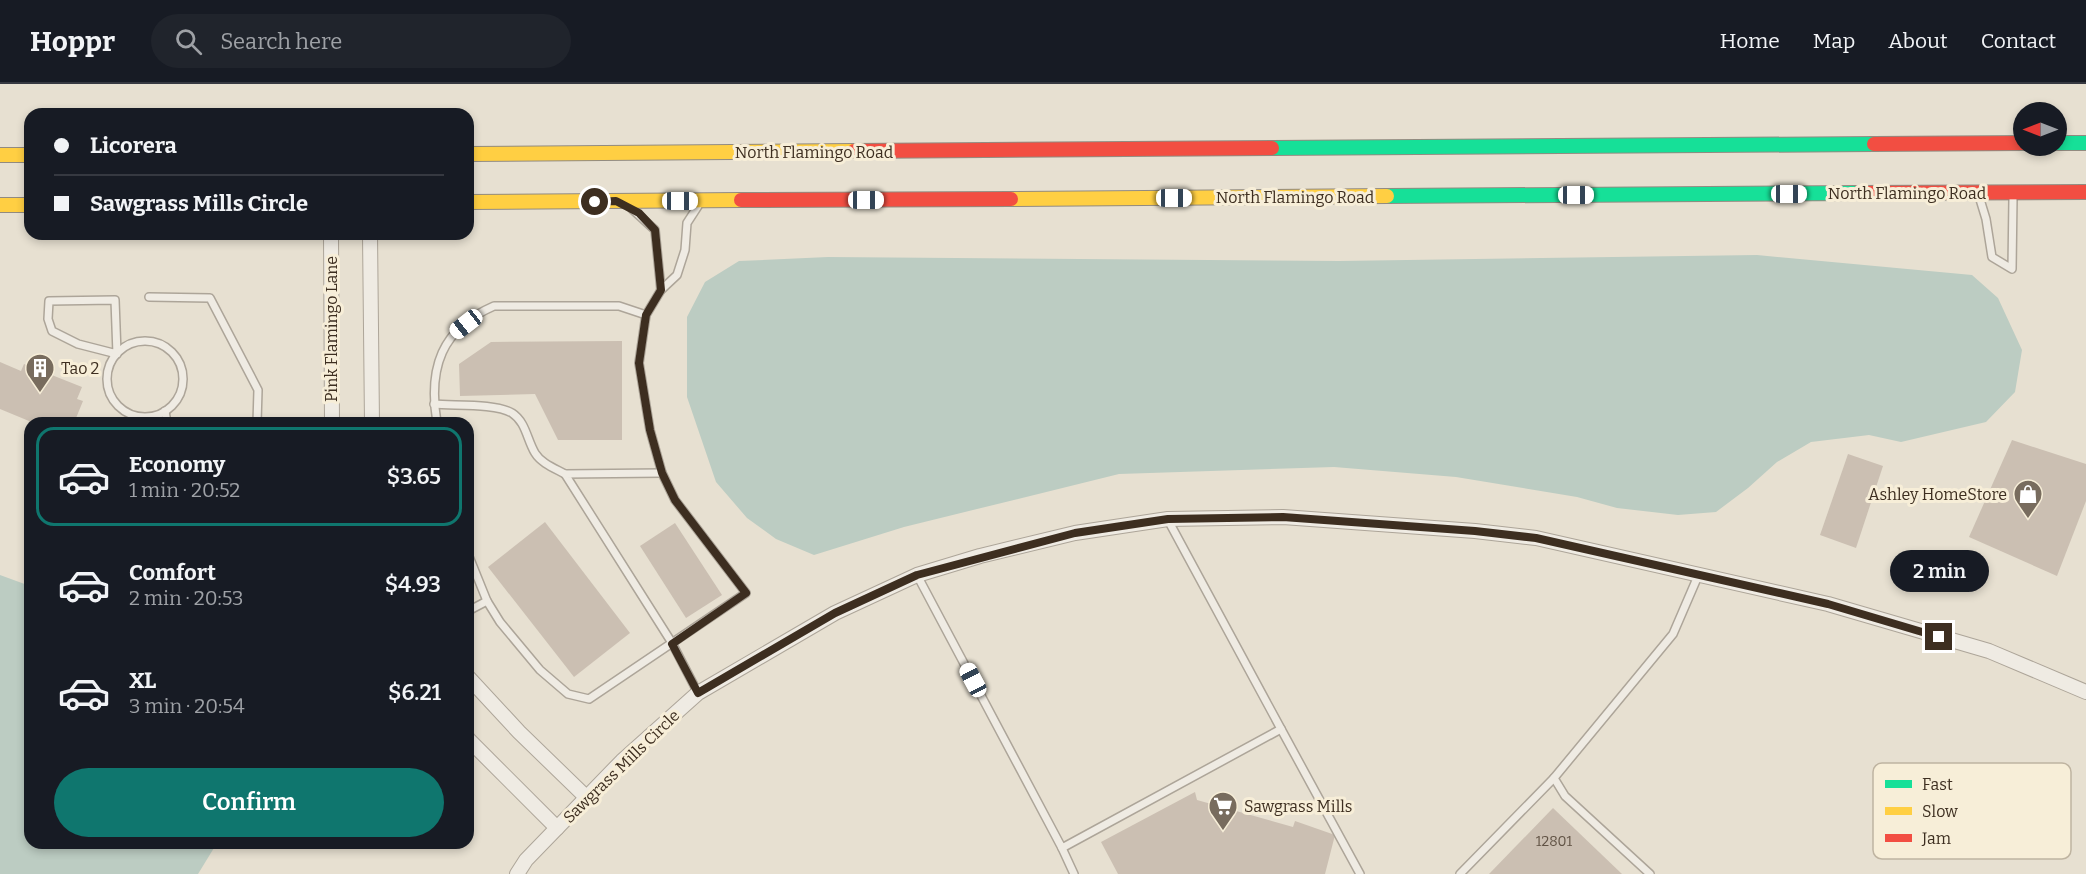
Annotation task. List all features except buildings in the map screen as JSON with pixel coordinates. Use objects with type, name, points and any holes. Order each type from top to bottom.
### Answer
[{"type":"highway","name":"North Flamingo Road","points":[[474,154],[2013,143]]},
{"type":"highway","points":[[2067,143],[2086,143]]},
{"type":"highway","points":[[0,155],[24,155]]},
{"type":"highway","name":"North Flamingo Road","points":[[474,202],[2086,192]]},
{"type":"highway","points":[[0,205],[24,205]]},
{"type":"street","name":"Pink Flamingo Lane","points":[[331,240],[332,417]]},
{"type":"street","points":[[370,240],[372,417]]},
{"type":"street","name":"Sawgrass Mills Circle","points":[[517,874],[526,860],[622,761],[698,693],[835,613],[917,575],[1075,533],[1168,519],[1283,517],[1475,531],[1536,538],[1828,604],[1989,651],[2086,692]]},
{"type":"street","points":[[474,683],[527,740],[587,798]]},
{"type":"street","points":[[474,745],[557,828]]},
{"type":"lane","points":[[1978,193],[1986,219],[1992,257],[2012,269],[2013,192]]},
{"type":"lane","points":[[616,201],[639,213],[655,230],[661,290]]},
{"type":"lane","points":[[474,569],[487,601],[500,622],[540,670],[568,694],[588,699],[746,593],[675,500],[662,473],[650,430],[639,363],[646,315],[661,290],[677,275],[686,250],[687,223],[701,201]]},
{"type":"lane","points":[[149,297],[210,298],[258,390],[257,417]]},
{"type":"lane","points":[[117,354],[108,373],[108,384],[116,403],[134,415],[144,417],[165,411],[173,404],[183,385],[180,364],[166,347],[146,341],[135,342],[117,354],[78,344],[52,331],[48,319],[49,301],[115,300],[117,354]]},
{"type":"lane","points":[[436,417],[434,404],[438,356],[450,337],[482,311],[494,306],[619,306],[646,315]]},
{"type":"lane","points":[[434,404],[502,409],[513,414],[522,423],[535,454],[544,463],[565,474],[662,473]]},
{"type":"lane","points":[[165,411],[166,417]]},
{"type":"lane","points":[[565,474],[672,644],[698,693]]},
{"type":"lane","points":[[1168,519],[1360,874]]},
{"type":"lane","points":[[917,575],[1074,874]]},
{"type":"lane","points":[[1460,874],[1554,778],[1673,634],[1698,576]]},
{"type":"lane","points":[[474,608],[487,601]]},
{"type":"lane","points":[[1062,848],[1281,729]]},
{"type":"lane","points":[[1554,778],[1565,796],[1650,874]]},
{"type":"shaded area","points":[[1757,255],[1972,275],[1998,298],[2022,350],[2015,392],[1986,422],[1901,442],[1869,435],[1811,442],[1777,462],[1716,512],[1678,515],[1617,508],[1577,497],[1456,477],[1334,467],[1119,474],[904,527],[814,555],[776,539],[747,518],[716,482],[687,397],[687,317],[705,282],[739,261],[828,257],[1339,261]]},
{"type":"shaded area","points":[[0,575],[24,584],[24,849],[213,849],[198,874],[0,874]]},
{"type":"traffic: fast","points":[[2067,143],[2086,143]]},
{"type":"traffic: fast","points":[[1272,148],[1874,144]]},
{"type":"traffic: fast","points":[[1387,196],[1858,193]]},
{"type":"traffic: slow","points":[[474,154],[854,151]]},
{"type":"traffic: slow","points":[[0,155],[24,155]]},
{"type":"traffic: slow","points":[[1011,199],[1387,196]]},
{"type":"traffic: slow","points":[[474,202],[741,200]]},
{"type":"traffic: slow","points":[[0,205],[24,205]]},
{"type":"traffic: jam","points":[[1874,144],[2013,143]]},
{"type":"traffic: jam","points":[[854,151],[1272,148]]},
{"type":"traffic: jam","points":[[1858,193],[2086,192]]},
{"type":"traffic: jam","points":[[741,200],[1011,199]]},
{"type":"place","name":"Tao 2","points":[[40,394]]},
{"type":"place","name":"Ashley HomeStore","points":[[2028,520]]},
{"type":"place","name":"Sawgrass Mills","points":[[1223,832]]},
{"type":"route","points":[[595,202],[616,201],[639,213],[655,230],[661,290],[646,315],[639,363],[650,430],[662,473],[675,500],[746,593],[672,644],[698,693],[835,613],[917,575],[1028,543],[1075,533],[1168,519],[1283,517],[1475,531],[1536,538],[1828,604],[1939,637]]}]
